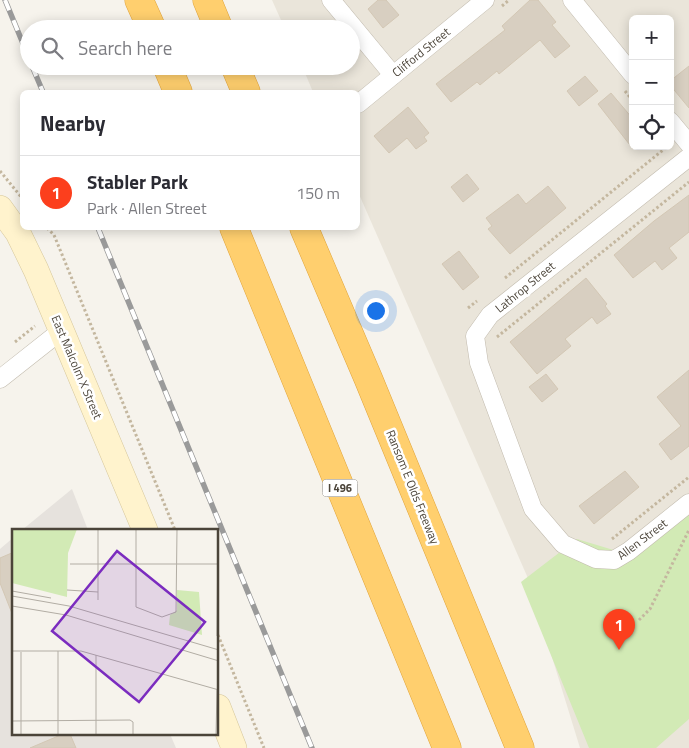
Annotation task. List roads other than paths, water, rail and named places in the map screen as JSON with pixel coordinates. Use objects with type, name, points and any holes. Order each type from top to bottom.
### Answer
[{"type":"highway","points":[[139,0],[148,20]]},
{"type":"highway","points":[[207,0],[215,20]]},
{"type":"highway","points":[[225,0],[233,20]]},
{"type":"highway","points":[[171,75],[177,90]]},
{"type":"highway","points":[[239,75],[245,90]]},
{"type":"highway","points":[[255,75],[261,90]]},
{"type":"highway","name":"I 496","points":[[235,230],[447,748]]},
{"type":"highway","name":"Ransom E Olds Freeway","points":[[305,230],[368,378],[520,748]]},
{"type":"highway","points":[[316,230],[368,378]]},
{"type":"street","points":[[330,0],[347,20]]},
{"type":"street","name":"Clifford Street","points":[[360,102],[485,0]]},
{"type":"street","points":[[572,0],[629,69]]},
{"type":"street","points":[[360,35],[393,74]]},
{"type":"street","points":[[674,126],[689,144]]},
{"type":"street","name":"Lathrop Street","points":[[563,544],[533,509],[479,363],[476,336],[490,315],[689,157]]},
{"type":"street","name":"East Malcolm X Street","points":[[0,208],[18,233],[62,330],[145,529]]},
{"type":"street","points":[[0,379],[62,330]]},
{"type":"street","name":"Allen Street","points":[[563,544],[596,559],[614,560],[689,503]]},
{"type":"street","points":[[219,710],[234,748]]},
{"type":"railway","points":[[5,0],[20,36]]},
{"type":"railway","points":[[36,75],[42,90]]},
{"type":"railway","points":[[99,230],[312,748]]},
{"type":"place","name":"Stabler Park","points":[[619,650]]}]
